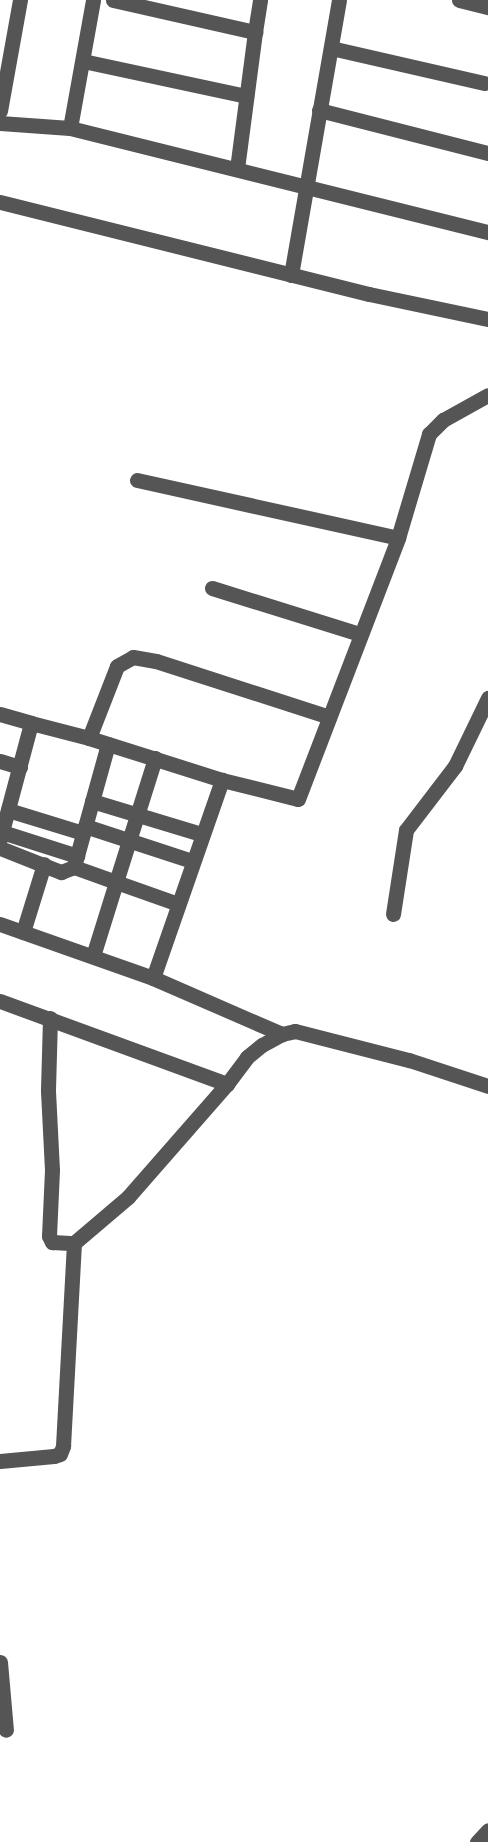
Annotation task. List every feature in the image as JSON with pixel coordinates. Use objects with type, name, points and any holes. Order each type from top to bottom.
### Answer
[{"type":"street","points":[[0,111],[20,0]]},
{"type":"street","points":[[70,128],[93,0]]},
{"type":"street","points":[[113,0],[255,32]]},
{"type":"street","points":[[237,169],[260,0]]},
{"type":"street","points":[[291,275],[339,0]]},
{"type":"street","points":[[463,1],[487,7]]},
{"type":"street","points":[[331,48],[484,83]]},
{"type":"street","points":[[82,61],[246,96]]},
{"type":"street","points":[[319,110],[488,153]]},
{"type":"street","points":[[0,123],[70,128],[488,232]]},
{"type":"street","points":[[0,202],[291,275],[488,319]]},
{"type":"street","points":[[0,714],[89,738],[222,780],[298,799],[398,538],[429,434],[443,420],[488,395]]},
{"type":"street","points":[[137,480],[398,538]]},
{"type":"street","points":[[212,588],[360,634]]},
{"type":"street","points":[[89,738],[117,666],[133,657],[156,661],[329,717]]},
{"type":"street","points":[[393,914],[406,830],[447,778],[488,698]]},
{"type":"street","points":[[3,823],[32,723]]},
{"type":"street","points":[[0,848],[61,872],[75,861],[108,744]]},
{"type":"street","points":[[93,956],[155,758]]},
{"type":"street","points":[[0,761],[20,767]]},
{"type":"street","points":[[153,978],[201,834],[222,780]]},
{"type":"street","points":[[92,801],[201,834]]},
{"type":"street","points":[[3,823],[84,829],[128,840],[192,861]]},
{"type":"street","points":[[3,823],[116,882],[178,904]]},
{"type":"street","points":[[23,932],[44,864]]},
{"type":"street","points":[[0,924],[153,978],[282,1034]]},
{"type":"street","points":[[0,1001],[227,1084]]},
{"type":"street","points":[[50,1018],[48,1091],[52,1170],[49,1236],[52,1242],[74,1243],[128,1197],[248,1057],[262,1045],[282,1034],[303,1033],[409,1060],[488,1086]]},
{"type":"street","points":[[0,1461],[54,1456],[60,1454],[63,1446],[74,1243]]},
{"type":"street","points":[[0,1662],[6,1730]]},
{"type":"street","points":[[477,1842],[488,1830]]}]
